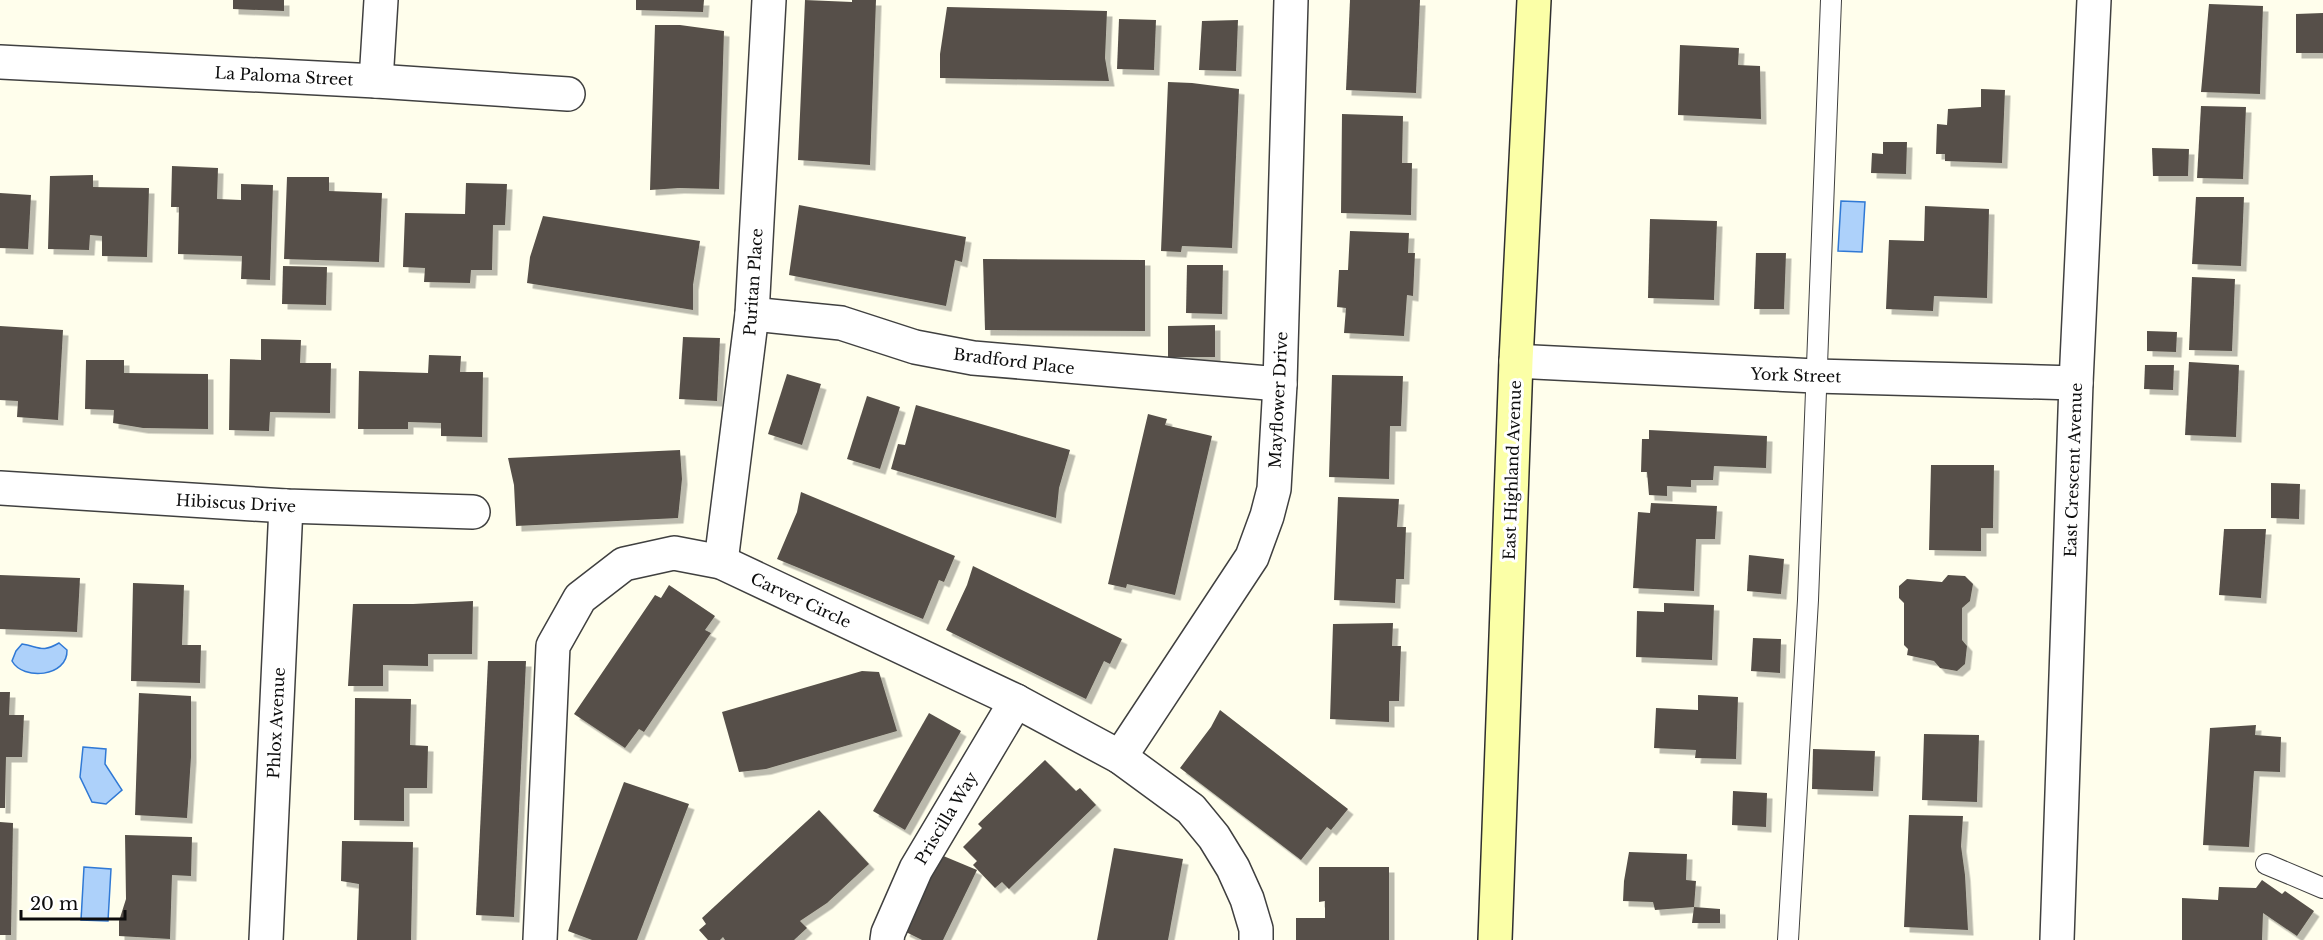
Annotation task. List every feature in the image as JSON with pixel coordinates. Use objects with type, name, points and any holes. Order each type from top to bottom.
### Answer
[{"type":"street","points":[[376,81],[381,0]]},
{"type":"street","name":"Puritan Place","points":[[721,562],[752,314],[769,0]]},
{"type":"street","name":"Mayflower Drive","points":[[1120,757],[1252,557],[1260,539],[1274,489],[1280,384],[1291,0]]},
{"type":"street","name":"East Highland Avenue","points":[[1495,940],[1516,361],[1534,0]]},
{"type":"street","name":"East Crescent Avenue","points":[[2057,940],[2076,383],[2094,0]]},
{"type":"street","name":"La Paloma Street","points":[[0,62],[376,81],[568,94]]},
{"type":"street","name":"Bradford Place","points":[[752,314],[841,322],[915,347],[973,358],[1280,384]]},
{"type":"street","name":"York Street","points":[[1516,361],[1815,376],[2076,383]]},
{"type":"street","name":"Hibiscus Drive","points":[[0,488],[286,506],[473,512]]},
{"type":"street","name":"Phlox Avenue","points":[[266,940],[286,506]]},
{"type":"street","name":"Carver Circle","points":[[540,940],[553,646],[580,598],[624,564],[674,553],[721,562],[1016,701],[1120,757],[1191,809],[1214,837],[1233,868],[1247,898],[1256,930],[1256,940]]},
{"type":"street","name":"Priscilla Way","points":[[887,940],[916,869],[1016,701]]},
{"type":"lane","points":[[1788,940],[1808,600],[1831,0]]},
{"type":"lane","points":[[2266,864],[2323,888]]},
{"type":"water","points":[[1841,201],[1865,202],[1862,252],[1838,251]]},
{"type":"water","points":[[59,643],[67,650],[65,659],[53,671],[25,672],[12,661],[22,644],[45,649]]},
{"type":"water","points":[[83,747],[106,749],[105,764],[122,790],[106,804],[92,802],[80,777]]},
{"type":"water","points":[[84,867],[111,869],[108,921],[81,920]]},
{"type":"building","points":[[233,0],[284,0],[284,11],[233,9]]},
{"type":"building","points":[[636,0],[704,0],[703,12],[636,10]]},
{"type":"building","points":[[805,0],[852,2],[852,0],[876,0],[870,165],[798,160]]},
{"type":"building","points":[[1350,0],[1420,0],[1416,93],[1346,90]]},
{"type":"building","points":[[2209,4],[2263,6],[2260,94],[2201,92]]},
{"type":"building","points":[[947,7],[1107,11],[1105,58],[1109,81],[940,78],[940,54]]},
{"type":"building","points":[[2323,13],[2323,53],[2296,53],[2296,14]]},
{"type":"building","points":[[1119,19],[1156,20],[1154,70],[1117,69]]},
{"type":"building","points":[[1238,20],[1236,71],[1199,70],[1202,21]]},
{"type":"building","points":[[655,25],[680,25],[724,31],[719,189],[650,190]]},
{"type":"building","points":[[1680,45],[1739,48],[1738,65],[1760,66],[1761,119],[1678,115]]},
{"type":"building","points":[[1168,82],[1239,89],[1232,248],[1182,246],[1181,252],[1161,251]]},
{"type":"building","points":[[1981,89],[2005,90],[2002,163],[1945,161],[1945,154],[1936,154],[1937,124],[1947,125],[1948,109],[1981,107]]},
{"type":"building","points":[[2201,106],[2246,107],[2243,179],[2197,178]]},
{"type":"building","points":[[1342,114],[1403,116],[1402,163],[1412,163],[1411,215],[1341,213]]},
{"type":"building","points":[[1883,142],[1907,142],[1906,174],[1871,173],[1872,153],[1883,154]]},
{"type":"building","points":[[2152,148],[2189,149],[2188,176],[2153,176]]},
{"type":"building","points":[[172,166],[218,168],[217,199],[241,200],[241,184],[273,185],[270,280],[241,279],[242,256],[178,254],[179,207],[171,207]]},
{"type":"building","points":[[93,175],[93,187],[149,188],[147,257],[102,256],[102,236],[90,235],[89,250],[48,249],[50,176]]},
{"type":"building","points":[[287,177],[329,177],[329,191],[382,193],[379,262],[284,259]]},
{"type":"building","points":[[466,183],[507,184],[505,225],[493,225],[492,270],[471,270],[470,283],[424,282],[425,268],[403,267],[405,213],[465,214]]},
{"type":"building","points":[[0,193],[31,195],[28,249],[0,248]]},
{"type":"building","points":[[2196,197],[2244,197],[2241,266],[2192,264]]},
{"type":"building","points":[[799,205],[966,237],[962,262],[955,260],[946,306],[789,275]]},
{"type":"building","points":[[1925,206],[1989,209],[1987,298],[1934,296],[1933,311],[1886,309],[1889,240],[1924,241]]},
{"type":"building","points":[[543,216],[700,241],[693,285],[693,310],[527,283],[530,257]]},
{"type":"building","points":[[1650,219],[1717,221],[1714,300],[1648,298]]},
{"type":"building","points":[[1350,231],[1409,233],[1408,253],[1415,253],[1413,296],[1407,295],[1404,336],[1344,333],[1346,308],[1337,307],[1339,270],[1348,270]]},
{"type":"building","points":[[1756,253],[1786,253],[1784,309],[1754,309]]},
{"type":"building","points":[[983,259],[1145,260],[1145,331],[985,330]]},
{"type":"building","points":[[1187,265],[1223,265],[1222,314],[1186,313]]},
{"type":"building","points":[[283,266],[327,267],[326,305],[282,304]]},
{"type":"building","points":[[2192,277],[2235,279],[2232,351],[2189,350]]},
{"type":"building","points":[[1215,325],[1215,357],[1168,357],[1168,326]]},
{"type":"building","points":[[0,326],[63,330],[58,420],[17,417],[18,401],[0,400]]},
{"type":"building","points":[[2147,331],[2177,332],[2176,352],[2147,351]]},
{"type":"building","points":[[683,337],[720,338],[717,401],[679,399]]},
{"type":"building","points":[[261,339],[301,340],[300,363],[331,363],[330,413],[270,412],[269,431],[229,430],[230,359],[261,360]]},
{"type":"building","points":[[429,355],[461,356],[460,372],[483,372],[482,437],[441,436],[441,423],[408,422],[408,429],[358,429],[359,371],[428,373]]},
{"type":"building","points":[[86,360],[124,360],[124,373],[208,374],[208,429],[143,428],[113,423],[114,410],[85,409]]},
{"type":"building","points":[[2189,362],[2239,365],[2236,437],[2185,435]]},
{"type":"building","points":[[2145,365],[2174,365],[2173,390],[2144,389]]},
{"type":"building","points":[[787,374],[821,384],[802,445],[768,434]]},
{"type":"building","points":[[1332,375],[1403,376],[1401,426],[1390,426],[1389,479],[1329,477]]},
{"type":"building","points":[[867,396],[900,407],[880,469],[847,459]]},
{"type":"building","points":[[916,405],[1070,450],[1059,488],[1056,518],[891,469],[898,444],[905,445]]},
{"type":"building","points":[[1148,414],[1167,419],[1165,425],[1212,436],[1175,595],[1127,584],[1126,588],[1108,584]]},
{"type":"building","points":[[1649,430],[1767,436],[1766,468],[1714,466],[1713,480],[1691,480],[1691,487],[1667,486],[1667,496],[1649,495],[1647,472],[1641,472],[1642,439],[1649,439]]},
{"type":"building","points":[[680,450],[682,479],[678,518],[516,526],[514,485],[508,458]]},
{"type":"building","points":[[1931,465],[1994,465],[1993,528],[1981,528],[1981,551],[1929,550]]},
{"type":"building","points":[[2271,483],[2300,484],[2299,519],[2271,518]]},
{"type":"building","points":[[801,492],[955,556],[944,582],[939,580],[923,619],[777,559],[797,512]]},
{"type":"building","points":[[1338,497],[1399,499],[1397,527],[1406,527],[1404,579],[1396,579],[1395,603],[1334,600]]},
{"type":"building","points":[[1651,503],[1717,506],[1715,539],[1696,539],[1694,591],[1633,588],[1638,512],[1650,513]]},
{"type":"building","points":[[2224,529],[2266,529],[2261,598],[2219,595]]},
{"type":"building","points":[[1749,555],[1784,559],[1781,594],[1747,591]]},
{"type":"building","points":[[973,566],[1122,639],[1110,664],[1104,661],[1086,699],[946,630],[967,585]]},
{"type":"building","points":[[0,575],[80,578],[77,632],[0,629]]},
{"type":"building","points":[[1948,575],[1965,576],[1973,584],[1970,601],[1962,608],[1962,640],[1967,646],[1965,664],[1957,671],[1940,668],[1934,661],[1907,655],[1908,649],[1904,645],[1904,603],[1899,598],[1899,586],[1907,579],[1942,582]]},
{"type":"building","points":[[133,583],[184,585],[182,645],[201,645],[200,683],[131,681]]},
{"type":"building","points":[[669,585],[715,616],[705,630],[711,633],[644,732],[639,729],[625,748],[574,714],[655,595],[661,598]]},
{"type":"building","points":[[473,601],[472,654],[428,654],[428,666],[383,665],[383,686],[348,686],[353,604]]},
{"type":"building","points":[[1664,603],[1714,605],[1712,660],[1636,657],[1637,611],[1664,612]]},
{"type":"building","points":[[1393,623],[1392,646],[1401,646],[1399,701],[1389,701],[1389,722],[1330,719],[1333,624]]},
{"type":"building","points":[[1753,638],[1781,639],[1780,673],[1751,671]]},
{"type":"building","points":[[488,661],[526,661],[514,917],[476,915]]},
{"type":"building","points":[[862,671],[879,672],[897,731],[766,769],[739,772],[722,712]]},
{"type":"building","points":[[0,692],[10,692],[9,715],[24,715],[22,757],[6,757],[5,808],[0,808]]},
{"type":"building","points":[[139,693],[191,696],[191,757],[187,818],[135,815]]},
{"type":"building","points":[[1698,695],[1738,697],[1736,759],[1695,758],[1696,750],[1654,748],[1656,708],[1698,710]]},
{"type":"building","points":[[355,698],[411,699],[410,745],[428,746],[427,788],[404,788],[404,821],[354,820]]},
{"type":"building","points":[[1220,710],[1348,809],[1331,830],[1327,827],[1301,860],[1180,768],[1211,727]]},
{"type":"building","points":[[929,713],[961,731],[905,830],[873,811]]},
{"type":"building","points":[[2256,725],[2255,735],[2281,737],[2280,772],[2254,771],[2249,847],[2203,845],[2210,728]]},
{"type":"building","points":[[1924,734],[1979,735],[1977,802],[1922,800]]},
{"type":"building","points":[[1813,749],[1875,751],[1873,791],[1812,789]]},
{"type":"building","points":[[1045,760],[1076,791],[1080,788],[1096,805],[1009,889],[1002,882],[995,888],[973,865],[977,861],[963,847],[982,828],[978,824]]},
{"type":"building","points":[[624,782],[689,804],[637,940],[592,940],[568,931]]},
{"type":"building","points":[[1733,791],[1767,793],[1766,827],[1732,825]]},
{"type":"building","points":[[819,810],[869,864],[827,903],[800,921],[807,928],[794,940],[725,940],[723,937],[720,940],[708,940],[699,930],[706,924],[702,918]]},
{"type":"building","points":[[1909,815],[1963,816],[1961,846],[1968,930],[1904,927]]},
{"type":"building","points":[[0,822],[13,823],[11,935],[0,935]]},
{"type":"building","points":[[125,835],[192,837],[191,876],[172,875],[170,939],[119,936],[119,921],[126,899]]},
{"type":"building","points":[[342,841],[413,842],[411,940],[357,940],[359,884],[341,881]]},
{"type":"building","points":[[1114,848],[1183,859],[1168,940],[1097,940]]},
{"type":"building","points":[[1629,852],[1687,854],[1686,880],[1696,881],[1694,907],[1655,910],[1653,902],[1623,901]]},
{"type":"building","points":[[941,855],[977,870],[943,940],[922,940],[904,931]]},
{"type":"building","points":[[1319,867],[1389,867],[1389,940],[1296,940],[1296,918],[1325,918],[1325,901],[1319,902]]},
{"type":"building","points":[[2262,880],[2282,894],[2285,891],[2314,911],[2297,936],[2263,913],[2262,940],[2182,940],[2182,898],[2218,900],[2219,887],[2256,888]]},
{"type":"building","points":[[1694,907],[1720,909],[1720,923],[1692,923]]}]
